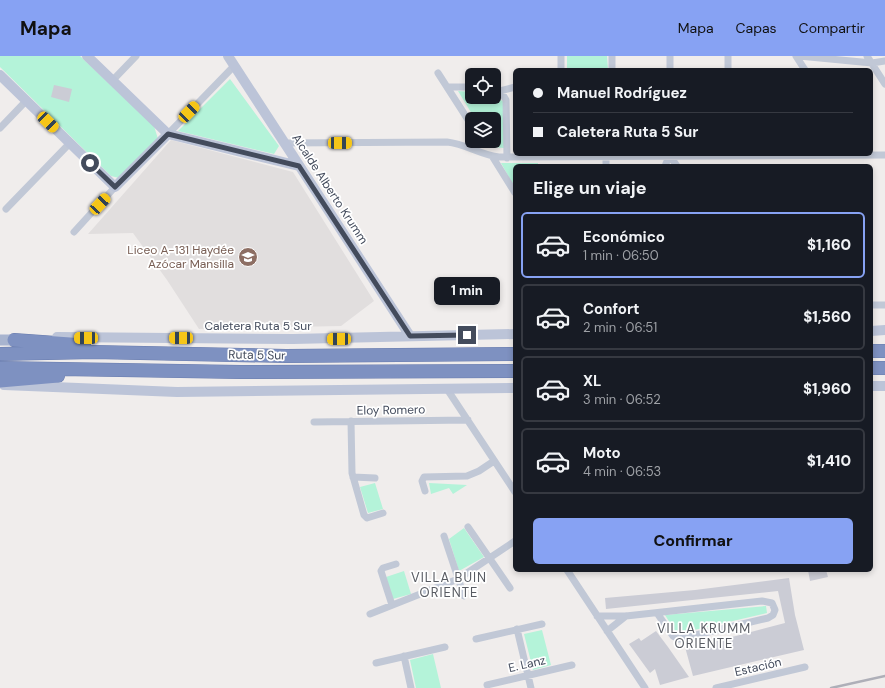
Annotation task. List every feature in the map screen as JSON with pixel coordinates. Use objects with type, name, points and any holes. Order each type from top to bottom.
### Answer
[{"type":"highway","points":[[14,340],[193,354]]},
{"type":"highway","points":[[873,351],[885,351]]},
{"type":"highway","name":"Ruta 5 Sur","points":[[0,354],[94,352],[286,356],[513,354]]},
{"type":"highway","name":"Ruta 5 Sur","points":[[0,368],[275,372],[513,371]]},
{"type":"highway","points":[[873,368],[885,368]]},
{"type":"highway","points":[[0,381],[122,370]]},
{"type":"main road","points":[[87,56],[168,134],[299,166]]},
{"type":"main road","name":"Alcalde Alberto Krumm","points":[[231,59],[410,336]]},
{"type":"main road","points":[[0,75],[115,187],[168,134]]},
{"type":"main road","points":[[873,331],[885,330]]},
{"type":"main road","name":"Caletera Ruta 5 Sur","points":[[0,340],[50,337],[293,339],[513,334]]},
{"type":"main road","points":[[0,385],[177,392],[513,388]]},
{"type":"main road","points":[[873,386],[885,386]]},
{"type":"street","points":[[112,80],[136,56]]},
{"type":"street","points":[[561,56],[561,68]]},
{"type":"street","points":[[612,56],[612,68]]},
{"type":"street","points":[[670,56],[670,68]]},
{"type":"street","points":[[728,56],[728,68]]},
{"type":"street","points":[[798,56],[872,63],[885,61]]},
{"type":"street","points":[[798,56],[804,68]]},
{"type":"street","points":[[867,56],[885,84]]},
{"type":"street","points":[[168,134],[231,59]]},
{"type":"street","points":[[438,74],[465,115]]},
{"type":"street","points":[[447,87],[465,87]]},
{"type":"street","points":[[501,89],[513,87]]},
{"type":"street","points":[[501,93],[504,96],[506,103],[507,158]]},
{"type":"street","points":[[0,128],[26,101]]},
{"type":"street","points":[[284,143],[447,142],[492,156],[507,158],[543,156]]},
{"type":"street","points":[[6,209],[70,143]]},
{"type":"street","points":[[873,154],[885,154]]},
{"type":"street","points":[[492,156],[513,190]]},
{"type":"street","points":[[606,156],[606,164]]},
{"type":"street","points":[[74,232],[115,187]]},
{"type":"street","points":[[873,305],[885,305]]},
{"type":"street","points":[[447,389],[513,489]]},
{"type":"street","name":"Eloy Romero","points":[[314,422],[468,420]]},
{"type":"street","points":[[351,421],[353,477],[364,517],[368,518],[384,513]]},
{"type":"street","points":[[425,491],[422,481],[424,477],[467,476],[479,471],[494,460]]},
{"type":"street","points":[[353,477],[375,478]]},
{"type":"street","points":[[468,527],[510,588]]},
{"type":"street","points":[[444,536],[464,596]]},
{"type":"street","points":[[370,614],[458,579],[513,542]]},
{"type":"street","points":[[392,605],[381,571],[382,568],[396,564]]},
{"type":"street","points":[[568,572],[645,688]]},
{"type":"street","points":[[597,616],[626,616],[766,601],[772,603],[775,610],[773,615],[768,618],[679,639],[673,636],[657,613]]},
{"type":"street","points":[[607,631],[626,616]]},
{"type":"street","points":[[476,639],[542,624]]},
{"type":"street","points":[[516,630],[531,688]]},
{"type":"street","points":[[376,662],[445,647]]},
{"type":"street","points":[[404,656],[411,688]]},
{"type":"street","name":"E. Lanz","points":[[486,685],[572,665]]},
{"type":"street","name":"Estación","points":[[716,688],[805,667]]},
{"type":"shaded area","name":"Liceo A-131 Haydée Azócar Mansilla","points":[[171,140],[293,172],[374,301],[341,326],[199,329],[167,280],[133,233],[88,234]]},
{"type":"green space","points":[[0,56],[80,56],[154,126],[158,139],[119,178],[111,176],[0,67]]},
{"type":"green space","points":[[567,56],[607,56],[608,68],[567,68]]},
{"type":"green space","points":[[230,79],[279,146],[274,154],[178,131]]},
{"type":"green space","points":[[458,91],[465,92],[465,103]]},
{"type":"green space","points":[[501,100],[503,101],[504,148],[501,148],[501,112],[471,112],[466,104],[501,104]]},
{"type":"green space","points":[[501,163],[538,163],[513,164],[513,184]]},
{"type":"green space","points":[[375,483],[383,509],[368,513],[360,487]]},
{"type":"green space","points":[[429,483],[467,485],[453,494],[449,488],[431,494]]},
{"type":"green space","points":[[464,528],[484,557],[459,571],[449,539]]},
{"type":"green space","points":[[404,571],[411,594],[393,599],[386,577]]},
{"type":"green space","points":[[766,606],[767,613],[677,634],[665,615]]},
{"type":"green space","points":[[542,630],[551,665],[533,670],[524,634]]},
{"type":"green space","points":[[433,654],[441,688],[416,688],[410,660]]},
{"type":"building","points":[[54,85],[72,89],[69,102],[51,97]]},
{"type":"building","points":[[808,572],[827,572],[828,577],[810,581]]},
{"type":"building","points":[[789,578],[795,615],[804,650],[693,676],[685,647],[736,636],[785,623],[778,591],[606,609],[605,598],[695,590]]},
{"type":"building","points":[[656,631],[689,677],[660,685],[655,669],[650,673],[629,644],[639,638],[641,641]]},
{"type":"railway","points":[[831,688],[885,676]]},
{"type":"place","name":"Liceo A-131 Haydée Azócar Mansilla","points":[[248,257]]},
{"type":"district","name":"VILLA BUIN ORIENTE","points":[[449,584]]},
{"type":"district","name":"VILLA KRUMM ORIENTE","points":[[704,636]]},
{"type":"route","points":[[90,163],[115,187],[168,134],[299,166],[410,336],[467,335]]}]
